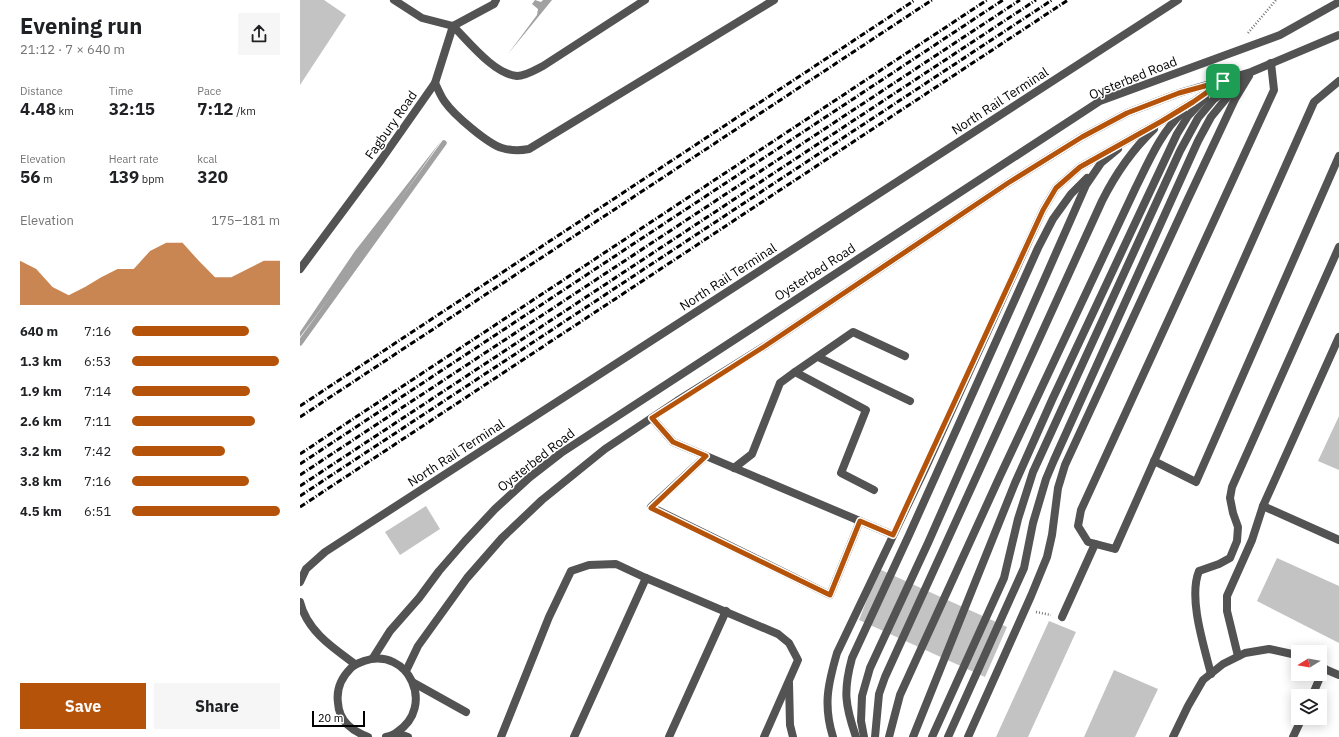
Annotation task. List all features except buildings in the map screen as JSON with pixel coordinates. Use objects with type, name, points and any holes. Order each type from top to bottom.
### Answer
[{"type":"street","points":[[394,0],[422,18],[453,26],[493,66],[517,76],[543,66],[645,0]]},
{"type":"street","points":[[453,26],[494,4],[496,0]]},
{"type":"street","points":[[435,83],[443,101],[453,113],[477,132],[500,148],[519,151],[529,149],[774,0]]},
{"type":"street","name":"North Rail Terminal","points":[[300,582],[306,569],[331,548],[1178,0]]},
{"type":"street","name":"Oysterbed Road","points":[[373,658],[390,630],[419,598],[464,541],[494,509],[560,453],[1100,101],[1280,35],[1339,2]]},
{"type":"street","name":"Fagbury Road","points":[[300,269],[381,160],[435,83],[453,26]]},
{"type":"street","points":[[406,671],[418,646],[467,578],[502,538],[542,500],[606,449],[765,346],[1008,183],[1082,137],[1127,113],[1179,93],[1252,72],[1339,35]]},
{"type":"street","points":[[1271,63],[1274,90],[1081,510],[1078,526],[1088,542],[1115,549],[1314,102],[1339,80]]},
{"type":"street","points":[[932,737],[1004,578],[1018,519],[1033,472],[1180,151],[1198,118],[1214,99],[1252,72]]},
{"type":"street","points":[[948,737],[1024,568],[1033,523],[1046,479],[1167,207],[1211,117],[1230,93],[1252,72]]},
{"type":"street","points":[[968,737],[1047,557],[1052,535],[1058,488],[1065,465],[1235,99],[1252,72]]},
{"type":"street","points":[[833,737],[829,724],[827,704],[828,681],[836,653],[925,469],[1043,210],[1056,188],[1080,167],[1162,121],[1223,81]]},
{"type":"street","points":[[913,737],[1015,483],[1055,393],[1177,134],[1188,116],[1223,81]]},
{"type":"street","points":[[889,737],[900,694],[1000,476],[1136,187],[1156,147],[1175,119],[1193,102]]},
{"type":"street","points":[[875,737],[879,694],[885,677],[1102,201],[1114,177],[1129,155],[1162,121]]},
{"type":"street","points":[[856,737],[850,720],[845,697],[847,676],[852,658],[1038,248],[1053,219],[1071,194],[1101,163],[1129,139]]},
{"type":"street","points":[[1154,461],[1196,482],[1339,156]]},
{"type":"street","points":[[864,737],[861,721],[862,696],[870,668],[928,543],[1086,185],[1101,163]]},
{"type":"street","points":[[1211,674],[1200,629],[1194,593],[1196,579],[1199,572],[1230,558],[1237,541],[1238,527],[1230,498],[1232,487],[1339,247]]},
{"type":"street","points":[[734,468],[752,454],[780,383],[853,332],[905,356]]},
{"type":"street","points":[[1238,656],[1227,611],[1227,596],[1252,540],[1263,506],[1339,337]]},
{"type":"street","points":[[818,357],[910,402]]},
{"type":"street","points":[[795,372],[866,410],[841,473],[874,490]]},
{"type":"street","points":[[652,418],[673,442],[893,535]]},
{"type":"street","points":[[706,456],[651,508],[830,595],[860,521]]},
{"type":"street","points":[[1263,506],[1339,540]]},
{"type":"street","points":[[1062,617],[1095,544]]},
{"type":"street","points":[[501,737],[549,617],[571,571],[589,565],[616,564],[778,634],[789,643],[798,660],[764,737]]},
{"type":"street","points":[[574,737],[646,578]]},
{"type":"street","points":[[300,602],[311,626],[323,640],[355,664]]},
{"type":"street","points":[[669,737],[726,611]]},
{"type":"street","points":[[1173,737],[1203,680],[1223,664],[1245,653],[1269,650],[1291,654]]},
{"type":"street","points":[[368,737],[356,734],[345,722],[338,709],[337,695],[340,682],[345,674],[355,664],[373,658],[387,659],[400,665],[414,683],[417,696],[416,708],[410,720],[398,735]]},
{"type":"street","points":[[1327,669],[1339,675]]},
{"type":"street","points":[[789,680],[790,725],[793,737]]},
{"type":"street","points":[[414,683],[466,712]]},
{"type":"street","points":[[1293,737],[1299,725]]},
{"type":"street","points":[[386,737],[398,735],[408,737]]},
{"type":"shaded area","points":[[535,0],[541,2],[543,0],[552,0],[508,54],[537,15],[538,9],[532,4]]},
{"type":"shaded area","points":[[441,141],[361,256],[300,337],[300,332],[355,251]]},
{"type":"waterway","points":[[300,343],[444,143]]},
{"type":"railway","points":[[300,406],[915,0]]},
{"type":"railway","points":[[300,417],[932,0]]},
{"type":"railway","points":[[300,454],[987,0]]},
{"type":"railway","points":[[300,464],[1003,0]]},
{"type":"railway","points":[[300,475],[1020,0]]},
{"type":"railway","points":[[300,486],[1036,0]]},
{"type":"railway","points":[[300,496],[1052,0]]},
{"type":"railway","points":[[300,507],[1068,0]]},
{"type":"route","points":[[1223,81],[1162,121],[1109,149],[1080,167],[1056,188],[1043,210],[925,469],[893,535],[860,521],[830,595],[651,508],[706,456],[673,442],[652,418],[765,346],[1008,183],[1082,137],[1127,113],[1179,93],[1223,81]]}]
